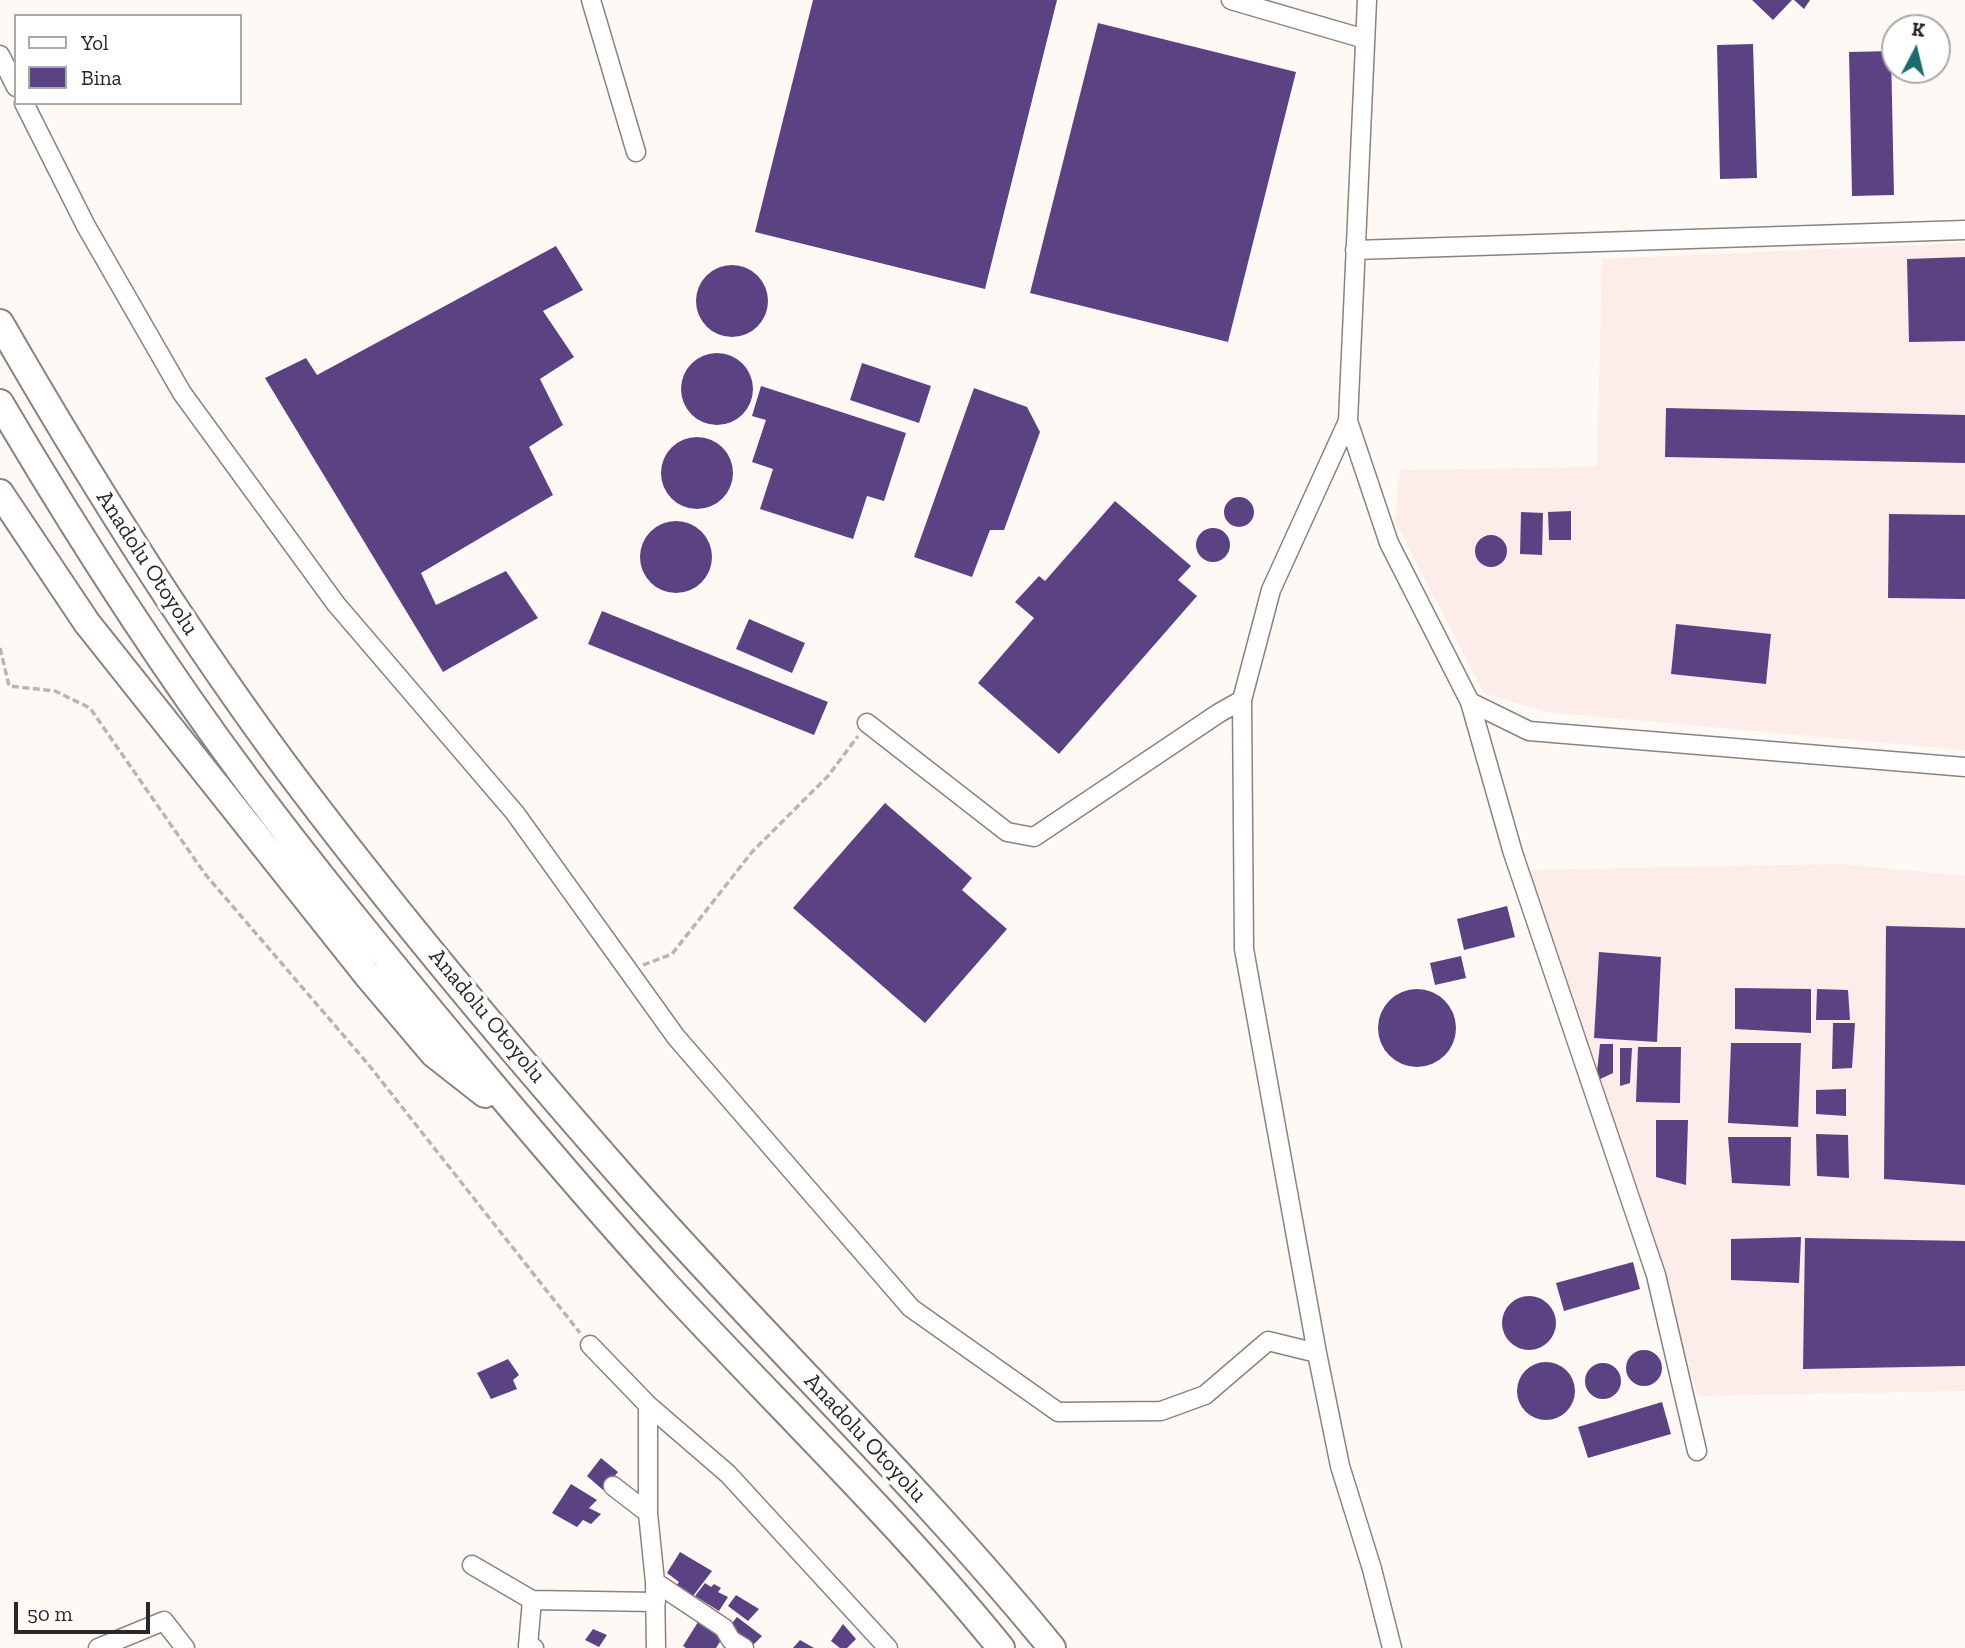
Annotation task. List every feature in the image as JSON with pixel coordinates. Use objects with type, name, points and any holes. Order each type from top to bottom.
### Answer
[{"type":"highway","name":"Anadolu Otoyolu","points":[[0,323],[144,561],[285,765],[344,842],[440,961],[628,1183],[967,1547],[1052,1648]]},
{"type":"highway","name":"Anadolu Otoyolu","points":[[0,403],[103,571],[178,683],[247,780],[400,975],[667,1286],[877,1508],[1001,1648]]},
{"type":"highway","points":[[0,493],[87,623],[367,975],[434,1054],[527,1126]]},
{"type":"street","points":[[591,0],[636,152]]},
{"type":"street","points":[[1231,0],[1365,39]]},
{"type":"street","points":[[1367,0],[1348,421],[1389,542],[1470,702],[1513,852],[1656,1275],[1697,1451]]},
{"type":"street","points":[[0,55],[14,82]]},
{"type":"street","points":[[25,105],[86,226],[182,393],[336,604],[515,813],[676,1037],[911,1308],[1058,1412],[1161,1412],[1205,1395],[1268,1341],[1317,1353]]},
{"type":"street","points":[[1355,250],[1965,230]]},
{"type":"street","points":[[1348,421],[1271,590],[1242,700],[1244,949],[1340,1466],[1372,1569],[1392,1648]]},
{"type":"street","points":[[867,723],[1007,832],[1034,837],[1242,700]]},
{"type":"street","points":[[1470,702],[1529,731],[1965,767]]},
{"type":"street","points":[[590,1345],[648,1405],[728,1474],[888,1648]]},
{"type":"street","points":[[648,1405],[649,1513],[655,1582],[656,1648]]},
{"type":"street","points":[[613,1486],[649,1513]]},
{"type":"street","points":[[472,1565],[532,1600],[656,1602]]},
{"type":"street","points":[[655,1582],[724,1628],[732,1640],[744,1648]]},
{"type":"street","points":[[532,1600],[528,1646],[534,1648]]},
{"type":"street","points":[[98,1648],[164,1621],[185,1648]]},
{"type":"path","points":[[0,648],[9,686],[55,691],[90,708],[205,874],[368,1064],[590,1345]]},
{"type":"path","points":[[628,970],[672,954],[752,852],[828,776],[867,723]]},
{"type":"shaded area","points":[[1965,243],[1965,750],[1547,712],[1484,693],[1395,521],[1400,470],[1597,467],[1602,259]]},
{"type":"shaded area","points":[[1841,864],[1965,876],[1965,1391],[1698,1396],[1637,1197],[1527,870]]},
{"type":"building","points":[[813,0],[1057,0],[985,289],[755,232]]},
{"type":"building","points":[[1752,0],[1792,0],[1773,20]]},
{"type":"building","points":[[1794,0],[1810,0],[1804,9]]},
{"type":"building","points":[[1098,23],[1296,72],[1228,342],[1030,293]]},
{"type":"building","points":[[1753,44],[1757,178],[1720,179],[1717,45]]},
{"type":"building","points":[[1881,51],[1881,84],[1892,84],[1894,195],[1852,196],[1849,52]]},
{"type":"building","points":[[556,246],[583,290],[543,311],[574,357],[540,379],[563,425],[529,447],[553,495],[421,573],[436,605],[506,571],[538,618],[443,672],[265,378],[306,358],[317,375]]},
{"type":"building","points":[[1965,257],[1965,341],[1909,342],[1907,259]]},
{"type":"building","points":[[732,265],[752,271],[762,281],[768,301],[762,321],[752,331],[732,337],[712,331],[702,321],[696,301],[702,281],[712,271]]},
{"type":"building","points":[[717,353],[737,359],[747,369],[753,389],[747,409],[737,419],[717,425],[697,419],[687,409],[681,389],[687,369],[697,359]]},
{"type":"building","points":[[862,363],[931,386],[919,423],[850,400]]},
{"type":"building","points":[[761,386],[906,433],[884,501],[867,496],[853,539],[760,509],[773,469],[752,462],[766,420],[752,416]]},
{"type":"building","points":[[974,388],[1027,407],[1040,432],[1004,530],[990,530],[972,577],[914,557]]},
{"type":"building","points":[[1666,408],[1965,415],[1965,463],[1665,457]]},
{"type":"building","points":[[697,437],[717,443],[727,453],[733,473],[727,493],[717,503],[697,509],[677,503],[667,493],[661,473],[667,453],[677,443]]},
{"type":"building","points":[[1239,497],[1250,501],[1254,512],[1250,523],[1239,527],[1228,523],[1224,512],[1228,501]]},
{"type":"building","points":[[1115,501],[1191,566],[1178,580],[1197,596],[1059,754],[978,683],[1034,618],[1015,602],[1039,576],[1045,581]]},
{"type":"building","points":[[1571,511],[1571,540],[1549,540],[1548,512]]},
{"type":"building","points":[[1521,512],[1543,513],[1542,555],[1520,554]]},
{"type":"building","points":[[1889,514],[1965,515],[1965,599],[1888,598]]},
{"type":"building","points":[[676,521],[696,527],[706,537],[712,557],[706,577],[696,587],[676,593],[656,587],[646,577],[640,557],[646,537],[656,527]]},
{"type":"building","points":[[1213,528],[1225,533],[1230,545],[1225,557],[1213,562],[1201,557],[1196,545],[1201,533]]},
{"type":"building","points":[[1491,535],[1503,539],[1507,551],[1503,563],[1491,567],[1479,563],[1475,551],[1479,539]]},
{"type":"building","points":[[602,611],[828,702],[814,735],[588,644]]},
{"type":"building","points":[[749,619],[805,643],[792,673],[736,649]]},
{"type":"building","points":[[1676,624],[1771,634],[1766,684],[1671,674]]},
{"type":"building","points":[[885,803],[972,878],[962,890],[1007,929],[925,1023],[793,908]]},
{"type":"building","points":[[1507,906],[1515,937],[1464,950],[1457,919]]},
{"type":"building","points":[[1886,926],[1965,928],[1965,1185],[1884,1179]]},
{"type":"building","points":[[1599,952],[1661,957],[1657,1042],[1594,1038]]},
{"type":"building","points":[[1461,956],[1466,978],[1435,985],[1430,963]]},
{"type":"building","points":[[1735,988],[1811,989],[1811,1033],[1735,1029]]},
{"type":"building","points":[[1409,989],[1425,989],[1439,995],[1450,1006],[1456,1020],[1456,1036],[1450,1050],[1439,1061],[1425,1067],[1409,1067],[1395,1061],[1384,1050],[1378,1036],[1378,1020],[1384,1006],[1395,995]]},
{"type":"building","points":[[1817,989],[1848,990],[1850,1020],[1816,1020]]},
{"type":"building","points":[[1833,1023],[1855,1023],[1852,1068],[1832,1069]]},
{"type":"building","points":[[1731,1043],[1801,1043],[1798,1127],[1728,1123]]},
{"type":"building","points":[[1600,1044],[1613,1044],[1613,1073],[1596,1081]]},
{"type":"building","points":[[1638,1047],[1681,1047],[1680,1103],[1636,1102]]},
{"type":"building","points":[[1620,1048],[1632,1048],[1630,1083],[1620,1086]]},
{"type":"building","points":[[1846,1089],[1846,1116],[1816,1114],[1816,1090]]},
{"type":"building","points":[[1656,1120],[1688,1120],[1686,1185],[1656,1177]]},
{"type":"building","points":[[1816,1134],[1848,1135],[1849,1178],[1817,1176]]},
{"type":"building","points":[[1728,1137],[1791,1137],[1790,1186],[1732,1183]]},
{"type":"building","points":[[1801,1237],[1799,1283],[1731,1280],[1731,1239]]},
{"type":"building","points":[[1805,1238],[1965,1241],[1965,1366],[1803,1369]]},
{"type":"building","points":[[1633,1262],[1640,1289],[1564,1311],[1556,1283]]},
{"type":"building","points":[[1529,1296],[1548,1304],[1556,1323],[1548,1342],[1529,1350],[1510,1342],[1502,1323],[1510,1304]]},
{"type":"building","points":[[1644,1350],[1657,1355],[1662,1368],[1657,1381],[1644,1386],[1631,1381],[1626,1368],[1631,1355]]},
{"type":"building","points":[[508,1359],[519,1375],[513,1380],[517,1389],[491,1399],[477,1373]]},
{"type":"building","points":[[1546,1362],[1557,1364],[1570,1375],[1575,1391],[1573,1402],[1562,1415],[1546,1420],[1535,1418],[1522,1407],[1517,1391],[1519,1380],[1530,1367]]},
{"type":"building","points":[[1603,1363],[1616,1368],[1621,1381],[1616,1394],[1603,1399],[1590,1394],[1585,1381],[1590,1368]]},
{"type":"building","points":[[1662,1402],[1671,1434],[1588,1458],[1578,1427]]},
{"type":"building","points":[[601,1458],[618,1472],[603,1490],[587,1476]]},
{"type":"building","points":[[571,1484],[597,1500],[589,1508],[601,1514],[591,1524],[583,1520],[577,1527],[552,1513]]},
{"type":"building","points":[[680,1552],[712,1571],[693,1596],[676,1586],[679,1582],[667,1573]]},
{"type":"building","points":[[705,1583],[721,1588],[718,1592],[728,1597],[719,1611],[695,1596]]},
{"type":"building","points":[[736,1595],[759,1609],[748,1621],[728,1606]]},
{"type":"building","points":[[737,1617],[762,1636],[753,1645],[729,1627]]},
{"type":"building","points":[[698,1622],[725,1634],[716,1648],[683,1646]]},
{"type":"building","points":[[843,1624],[856,1639],[847,1648],[840,1648],[831,1641]]},
{"type":"building","points":[[593,1629],[607,1635],[599,1647],[585,1640]]},
{"type":"building","points":[[800,1640],[814,1648],[793,1648]]}]
